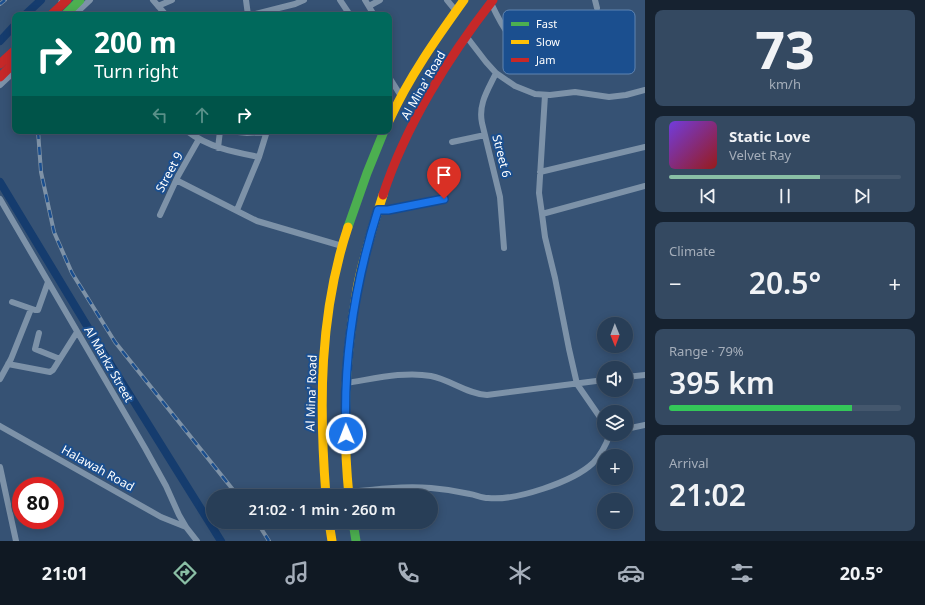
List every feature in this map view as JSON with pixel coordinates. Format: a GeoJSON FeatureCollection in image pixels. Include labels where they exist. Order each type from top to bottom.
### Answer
{"type":"FeatureCollection","features":[{"type":"Feature","properties":{"kind":"highway"},"geometry":{"type":"LineString","coordinates":[[54,12],[67,0]]}},
{"type":"Feature","properties":{"kind":"highway"},"geometry":{"type":"LineString","coordinates":[[68,12],[80,0]]}},
{"type":"Feature","properties":{"kind":"highway","name":"Al Mina' Road"},"geometry":{"type":"LineString","coordinates":[[392,114],[426,54],[464,0]]}},
{"type":"Feature","properties":{"kind":"highway","name":"Al Mina' Road"},"geometry":{"type":"LineString","coordinates":[[349,489],[345,422],[346,384],[351,323],[358,284],[378,210],[398,157],[434,86],[466,36],[492,1]]}},
{"type":"Feature","properties":{"kind":"highway"},"geometry":{"type":"LineString","coordinates":[[0,64],[12,53]]}},
{"type":"Feature","properties":{"kind":"highway"},"geometry":{"type":"LineString","coordinates":[[0,76],[12,65]]}},
{"type":"Feature","properties":{"kind":"highway","name":"Al Mina' Road"},"geometry":{"type":"LineString","coordinates":[[326,489],[321,425],[323,360],[330,302],[342,246],[362,185],[383,134]]}},
{"type":"Feature","properties":{"kind":"highway"},"geometry":{"type":"LineString","coordinates":[[330,529],[332,541]]}},
{"type":"Feature","properties":{"kind":"highway"},"geometry":{"type":"LineString","coordinates":[[354,529],[356,541]]}},
{"type":"Feature","properties":{"kind":"street"},"geometry":{"type":"LineString","coordinates":[[77,12],[90,0]]}},
{"type":"Feature","properties":{"kind":"street"},"geometry":{"type":"LineString","coordinates":[[153,0],[163,12]]}},
{"type":"Feature","properties":{"kind":"street"},"geometry":{"type":"LineString","coordinates":[[158,6],[172,0]]}},
{"type":"Feature","properties":{"kind":"street"},"geometry":{"type":"LineString","coordinates":[[247,0],[249,12]]}},
{"type":"Feature","properties":{"kind":"street"},"geometry":{"type":"LineString","coordinates":[[262,12],[295,4],[304,0]]}},
{"type":"Feature","properties":{"kind":"street"},"geometry":{"type":"LineString","coordinates":[[340,0],[348,12]]}},
{"type":"Feature","properties":{"kind":"street"},"geometry":{"type":"LineString","coordinates":[[365,0],[372,12]]}},
{"type":"Feature","properties":{"kind":"street"},"geometry":{"type":"LineString","coordinates":[[369,6],[380,0]]}},
{"type":"Feature","properties":{"kind":"street"},"geometry":{"type":"LineString","coordinates":[[447,0],[456,12]]}},
{"type":"Feature","properties":{"kind":"street"},"geometry":{"type":"LineString","coordinates":[[595,0],[597,8]]}},
{"type":"Feature","properties":{"kind":"street"},"geometry":{"type":"LineString","coordinates":[[492,1],[503,27]]}},
{"type":"Feature","properties":{"kind":"street"},"geometry":{"type":"LineString","coordinates":[[466,36],[496,73],[515,86],[531,93],[545,95],[575,92],[609,97],[645,90]]}},
{"type":"Feature","properties":{"kind":"street","name":"Street 6"},"geometry":{"type":"LineString","coordinates":[[496,73],[481,105],[481,118],[500,197],[504,248]]}},
{"type":"Feature","properties":{"kind":"street"},"geometry":{"type":"LineString","coordinates":[[0,85],[12,74]]}},
{"type":"Feature","properties":{"kind":"street"},"geometry":{"type":"LineString","coordinates":[[392,82],[401,96]]}},
{"type":"Feature","properties":{"kind":"street"},"geometry":{"type":"LineString","coordinates":[[545,95],[539,200],[545,237],[555,278],[568,349],[578,384],[597,412]]}},
{"type":"Feature","properties":{"kind":"street"},"geometry":{"type":"LineString","coordinates":[[192,134],[218,148],[258,157]]}},
{"type":"Feature","properties":{"kind":"street"},"geometry":{"type":"LineString","coordinates":[[218,148],[220,134]]}},
{"type":"Feature","properties":{"kind":"street"},"geometry":{"type":"LineString","coordinates":[[236,210],[266,134]]}},
{"type":"Feature","properties":{"kind":"street"},"geometry":{"type":"LineString","coordinates":[[452,142],[485,135]]}},
{"type":"Feature","properties":{"kind":"street","name":"Street 9"},"geometry":{"type":"LineString","coordinates":[[160,215],[176,180],[199,139]]}},
{"type":"Feature","properties":{"kind":"street"},"geometry":{"type":"LineString","coordinates":[[540,172],[645,147]]}},
{"type":"Feature","properties":{"kind":"street"},"geometry":{"type":"LineString","coordinates":[[176,180],[257,221],[342,246]]}},
{"type":"Feature","properties":{"kind":"street"},"geometry":{"type":"LineString","coordinates":[[542,214],[645,186]]}},
{"type":"Feature","properties":{"kind":"street","name":"Al Markz Street"},"geometry":{"type":"LineString","coordinates":[[0,199],[166,486],[186,527],[198,541]]}},
{"type":"Feature","properties":{"kind":"street"},"geometry":{"type":"LineString","coordinates":[[12,302],[31,309],[38,309],[48,282]]}},
{"type":"Feature","properties":{"kind":"street"},"geometry":{"type":"LineString","coordinates":[[0,379],[8,364],[31,309]]}},
{"type":"Feature","properties":{"kind":"street"},"geometry":{"type":"LineString","coordinates":[[8,364],[50,372],[53,370],[77,332]]}},
{"type":"Feature","properties":{"kind":"street"},"geometry":{"type":"LineString","coordinates":[[39,333],[35,348],[60,359]]}},
{"type":"Feature","properties":{"kind":"street"},"geometry":{"type":"LineString","coordinates":[[346,384],[417,374],[432,376],[449,381],[474,393],[487,394],[597,381]]}},
{"type":"Feature","properties":{"kind":"street"},"geometry":{"type":"LineString","coordinates":[[633,377],[645,375]]}},
{"type":"Feature","properties":{"kind":"street","name":"Halawah Road"},"geometry":{"type":"LineString","coordinates":[[0,426],[160,517],[186,527]]}},
{"type":"Feature","properties":{"kind":"street"},"geometry":{"type":"LineString","coordinates":[[633,428],[645,426]]}},
{"type":"Feature","properties":{"kind":"street"},"geometry":{"type":"LineString","coordinates":[[438,489],[450,490],[487,498],[500,498],[524,494],[557,484],[584,470],[594,462],[601,453],[607,441]]}},
{"type":"Feature","properties":{"kind":"street"},"geometry":{"type":"LineString","coordinates":[[0,467],[16,541]]}},
{"type":"Feature","properties":{"kind":"street"},"geometry":{"type":"LineString","coordinates":[[375,489],[413,487],[438,489]]}},
{"type":"Feature","properties":{"kind":"lane"},"geometry":{"type":"LineString","coordinates":[[378,210],[388,210],[444,199]]}},
{"type":"Feature","properties":{"kind":"waterway"},"geometry":{"type":"LineString","coordinates":[[28,12],[41,0]]}},
{"type":"Feature","properties":{"kind":"waterway"},"geometry":{"type":"LineString","coordinates":[[0,41],[12,28]]}},
{"type":"Feature","properties":{"kind":"waterway"},"geometry":{"type":"LineString","coordinates":[[0,182],[98,344],[221,541]]}},
{"type":"Feature","properties":{"kind":"railway"},"geometry":{"type":"LineString","coordinates":[[0,4],[5,0]]}},
{"type":"Feature","properties":{"kind":"railway"},"geometry":{"type":"LineString","coordinates":[[57,12],[61,0]]}},
{"type":"Feature","properties":{"kind":"railway"},"geometry":{"type":"LineString","coordinates":[[38,134],[41,172],[54,232],[72,273],[115,342],[232,489]]}},
{"type":"Feature","properties":{"kind":"railway"},"geometry":{"type":"LineString","coordinates":[[261,529],[269,541]]}},
{"type":"Feature","properties":{"kind":"traffic: fast"},"geometry":{"type":"LineString","coordinates":[[68,12],[80,0]]}},
{"type":"Feature","properties":{"kind":"traffic: fast"},"geometry":{"type":"LineString","coordinates":[[348,227],[383,134]]}},
{"type":"Feature","properties":{"kind":"traffic: fast"},"geometry":{"type":"LineString","coordinates":[[354,529],[356,541]]}},
{"type":"Feature","properties":{"kind":"traffic: slow"},"geometry":{"type":"LineString","coordinates":[[392,115],[414,74],[464,0]]}},
{"type":"Feature","properties":{"kind":"traffic: slow"},"geometry":{"type":"LineString","coordinates":[[348,489],[345,418],[347,366],[350,340],[359,277],[383,195]]}},
{"type":"Feature","properties":{"kind":"traffic: slow"},"geometry":{"type":"LineString","coordinates":[[326,489],[322,428],[322,394],[326,327],[338,260],[348,227]]}},
{"type":"Feature","properties":{"kind":"traffic: slow"},"geometry":{"type":"LineString","coordinates":[[330,529],[332,541]]}},
{"type":"Feature","properties":{"kind":"traffic: jam"},"geometry":{"type":"LineString","coordinates":[[54,12],[67,0]]}},
{"type":"Feature","properties":{"kind":"traffic: jam"},"geometry":{"type":"LineString","coordinates":[[383,195],[403,144],[430,93],[460,45],[493,0]]}},
{"type":"Feature","properties":{"kind":"traffic: jam"},"geometry":{"type":"LineString","coordinates":[[0,64],[12,53]]}},
{"type":"Feature","properties":{"kind":"traffic: jam"},"geometry":{"type":"LineString","coordinates":[[0,77],[12,65]]}},
{"type":"Feature","properties":{"kind":"route"},"geometry":{"type":"LineString","coordinates":[[346,434],[346,384],[352,317],[366,251],[378,210],[388,210],[444,199]]}}]}
